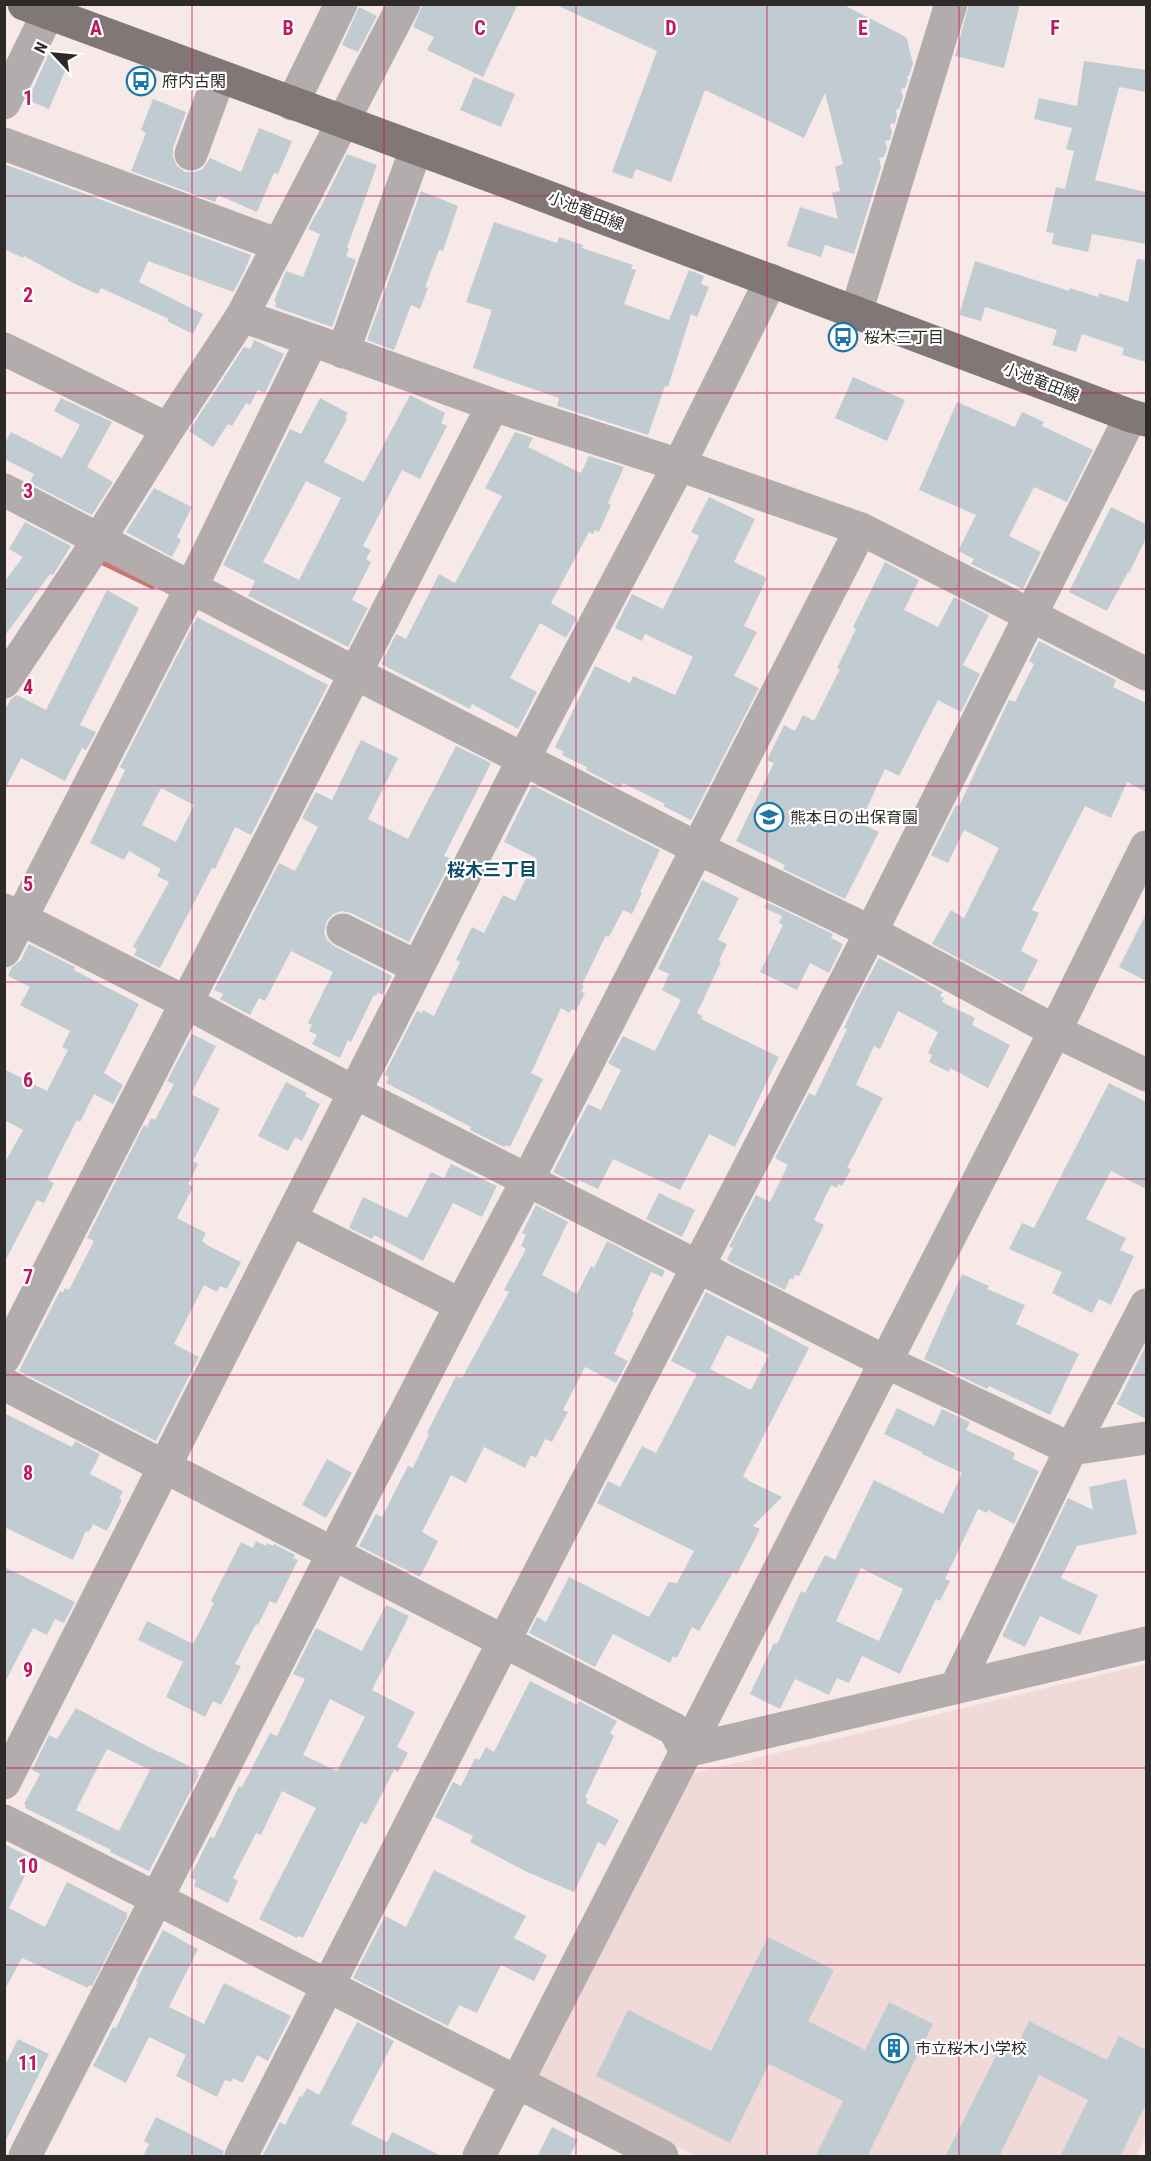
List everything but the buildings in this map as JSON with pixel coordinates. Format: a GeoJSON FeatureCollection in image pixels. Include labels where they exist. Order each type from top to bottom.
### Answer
{"type":"FeatureCollection","features":[{"type":"Feature","properties":{"kind":"main road","name":"小池竜田線"},"geometry":{"type":"LineString","coordinates":[[52,10],[219,77],[1139,418]]}},
{"type":"Feature","properties":{"kind":"street"},"geometry":{"type":"LineString","coordinates":[[292,104],[341,4]]}},
{"type":"Feature","properties":{"kind":"street"},"geometry":{"type":"LineString","coordinates":[[4,682],[98,541],[242,316],[404,4]]}},
{"type":"Feature","properties":{"kind":"street"},"geometry":{"type":"LineString","coordinates":[[856,313],[951,4]]}},
{"type":"Feature","properties":{"kind":"street"},"geometry":{"type":"LineString","coordinates":[[4,103],[52,10]]}},
{"type":"Feature","properties":{"kind":"street"},"geometry":{"type":"LineString","coordinates":[[191,154],[219,77]]}},
{"type":"Feature","properties":{"kind":"street"},"geometry":{"type":"LineString","coordinates":[[4,144],[279,245]]}},
{"type":"Feature","properties":{"kind":"street"},"geometry":{"type":"LineString","coordinates":[[343,352],[416,149]]}},
{"type":"Feature","properties":{"kind":"street"},"geometry":{"type":"LineString","coordinates":[[4,1783],[417,967],[524,758],[679,465],[771,280]]}},
{"type":"Feature","properties":{"kind":"street"},"geometry":{"type":"LineString","coordinates":[[242,316],[493,405],[679,465],[861,529],[1146,674]]}},
{"type":"Feature","properties":{"kind":"street"},"geometry":{"type":"LineString","coordinates":[[4,951],[13,914],[191,588],[312,340]]}},
{"type":"Feature","properties":{"kind":"street"},"geometry":{"type":"LineString","coordinates":[[4,349],[168,429]]}},
{"type":"Feature","properties":{"kind":"street"},"geometry":{"type":"LineString","coordinates":[[4,1358],[357,674],[493,405]]}},
{"type":"Feature","properties":{"kind":"street"},"geometry":{"type":"LineString","coordinates":[[241,2157],[1032,615],[1139,418]]}},
{"type":"Feature","properties":{"kind":"street"},"geometry":{"type":"LineString","coordinates":[[4,490],[357,674],[697,848],[871,932],[1055,1030],[1146,1075]]}},
{"type":"Feature","properties":{"kind":"street"},"geometry":{"type":"LineString","coordinates":[[25,2157],[158,1901],[332,1553],[528,1179],[861,529]]}},
{"type":"Feature","properties":{"kind":"street"},"geometry":{"type":"LineString","coordinates":[[479,2157],[1055,1030],[1146,847]]}},
{"type":"Feature","properties":{"kind":"street"},"geometry":{"type":"LineString","coordinates":[[13,914],[354,1092],[885,1360],[1071,1449],[1146,1438]]}},
{"type":"Feature","properties":{"kind":"street"},"geometry":{"type":"LineString","coordinates":[[343,930],[417,967]]}},
{"type":"Feature","properties":{"kind":"street"},"geometry":{"type":"LineString","coordinates":[[290,1219],[461,1305]]}},
{"type":"Feature","properties":{"kind":"street"},"geometry":{"type":"LineString","coordinates":[[956,1687],[1071,1449],[1146,1305]]}},
{"type":"Feature","properties":{"kind":"street"},"geometry":{"type":"LineString","coordinates":[[4,1384],[674,1729],[686,1751]]}},
{"type":"Feature","properties":{"kind":"street"},"geometry":{"type":"LineString","coordinates":[[686,1751],[1146,1643]]}},
{"type":"Feature","properties":{"kind":"street"},"geometry":{"type":"LineString","coordinates":[[4,1821],[662,2157]]}},
{"type":"Feature","properties":{"kind":"shaded area"},"geometry":{"type":"Polygon","coordinates":[[[1146,1664],[1146,2136],[1136,2156],[696,2156],[537,2077],[690,1774],[1146,1664]]]}},
{"type":"Feature","properties":{"kind":"waterway"},"geometry":{"type":"LineString","coordinates":[[102,561],[152,585]]}},
{"type":"Feature","properties":{"kind":"place","name":"府内古閑"},"geometry":{"type":"Point","coordinates":[141,81]}},
{"type":"Feature","properties":{"kind":"place","name":"桜木三丁目"},"geometry":{"type":"Point","coordinates":[843,337]}},
{"type":"Feature","properties":{"kind":"place","name":"熊本日の出保育園"},"geometry":{"type":"Point","coordinates":[769,817]}},
{"type":"Feature","properties":{"kind":"place","name":"市立桜木小学校"},"geometry":{"type":"Point","coordinates":[894,2048]}},
{"type":"Feature","properties":{"kind":"district","name":"桜木三丁目"},"geometry":{"type":"Point","coordinates":[492,869]}}]}
